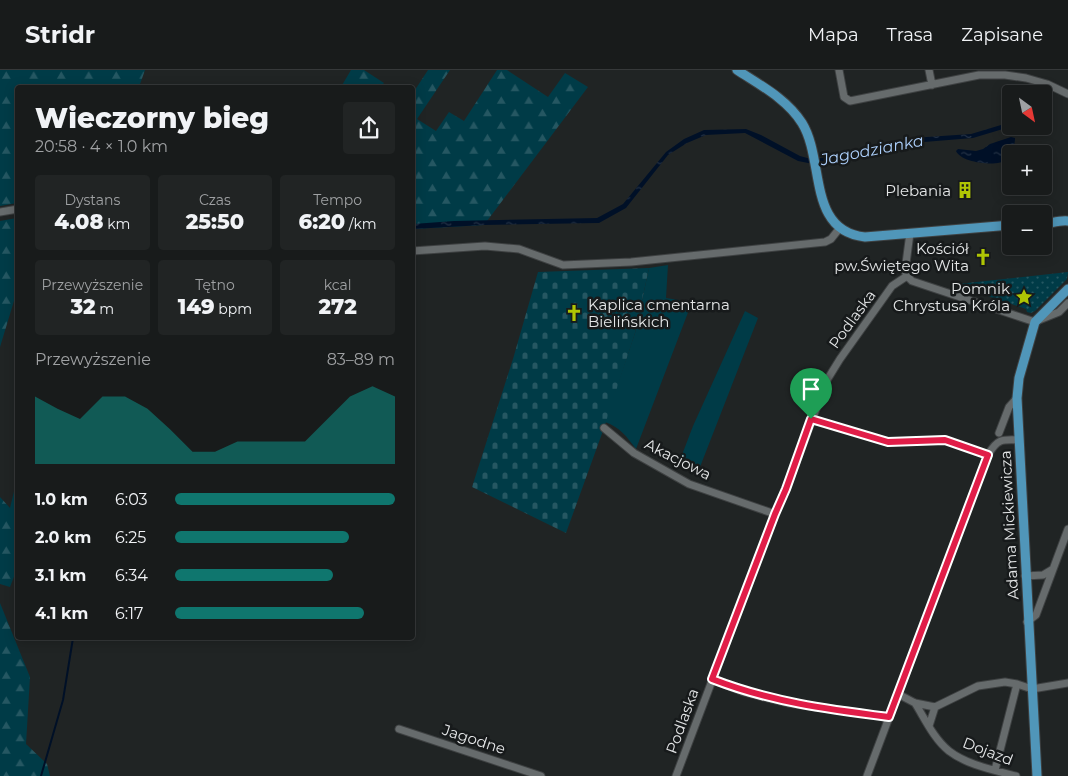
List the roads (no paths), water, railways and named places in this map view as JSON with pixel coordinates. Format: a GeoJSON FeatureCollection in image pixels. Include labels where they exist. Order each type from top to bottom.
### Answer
{"type":"FeatureCollection","features":[{"type":"Feature","properties":{"kind":"main road"},"geometry":{"type":"LineString","coordinates":[[737,70],[780,99],[803,124],[813,150],[825,208],[839,228],[850,234],[865,237],[1002,226]]}},
{"type":"Feature","properties":{"kind":"main road"},"geometry":{"type":"LineString","coordinates":[[1055,223],[1060,220],[1068,220]]}},
{"type":"Feature","properties":{"kind":"main road"},"geometry":{"type":"LineString","coordinates":[[1052,223],[1068,227]]}},
{"type":"Feature","properties":{"kind":"main road","name":"Adama Mickiewicza"},"geometry":{"type":"LineString","coordinates":[[1037,776],[1027,622],[1017,398],[1019,378],[1036,321],[1068,289]]}},
{"type":"Feature","properties":{"kind":"street"},"geometry":{"type":"LineString","coordinates":[[838,70],[844,97],[850,101],[979,75],[1004,75],[1026,78],[1066,93]]}},
{"type":"Feature","properties":{"kind":"street"},"geometry":{"type":"LineString","coordinates":[[929,70],[932,85]]}},
{"type":"Feature","properties":{"kind":"street"},"geometry":{"type":"LineString","coordinates":[[0,212],[15,210]]}},
{"type":"Feature","properties":{"kind":"street"},"geometry":{"type":"LineString","coordinates":[[415,251],[485,246],[519,249],[563,265],[631,262],[825,242],[831,239],[839,228]]}},
{"type":"Feature","properties":{"kind":"street"},"geometry":{"type":"LineString","coordinates":[[910,233],[905,267],[907,276],[912,281],[921,285],[1036,321],[1059,312],[1068,303]]}},
{"type":"Feature","properties":{"kind":"street","name":"Podlaska"},"geometry":{"type":"LineString","coordinates":[[676,776],[827,380],[892,286],[907,276]]}},
{"type":"Feature","properties":{"kind":"street"},"geometry":{"type":"LineString","coordinates":[[999,433],[1009,407],[1017,398]]}},
{"type":"Feature","properties":{"kind":"street"},"geometry":{"type":"LineString","coordinates":[[811,419],[888,442],[945,440],[988,455]]}},
{"type":"Feature","properties":{"kind":"street","name":"Akacjowa"},"geometry":{"type":"LineString","coordinates":[[604,428],[634,452],[689,484],[775,514]]}},
{"type":"Feature","properties":{"kind":"street"},"geometry":{"type":"LineString","coordinates":[[867,776],[988,455],[994,445],[1001,440],[1019,440]]}},
{"type":"Feature","properties":{"kind":"street"},"geometry":{"type":"LineString","coordinates":[[1027,622],[1036,615],[1068,529]]}},
{"type":"Feature","properties":{"kind":"street"},"geometry":{"type":"LineString","coordinates":[[1025,576],[1043,575],[1053,569]]}},
{"type":"Feature","properties":{"kind":"street"},"geometry":{"type":"LineString","coordinates":[[712,679],[744,692],[788,703],[889,717]]}},
{"type":"Feature","properties":{"kind":"street"},"geometry":{"type":"LineString","coordinates":[[898,694],[915,703],[935,707],[978,686],[1005,682],[1032,689],[1068,684]]}},
{"type":"Feature","properties":{"kind":"street"},"geometry":{"type":"LineString","coordinates":[[995,770],[1017,684]]}},
{"type":"Feature","properties":{"kind":"street","name":"Dojazd"},"geometry":{"type":"LineString","coordinates":[[915,703],[935,736],[949,751],[965,760],[1016,776]]}},
{"type":"Feature","properties":{"kind":"street"},"geometry":{"type":"LineString","coordinates":[[929,726],[935,707]]}},
{"type":"Feature","properties":{"kind":"street","name":"Jagodne"},"geometry":{"type":"LineString","coordinates":[[399,728],[541,776]]}},
{"type":"Feature","properties":{"kind":"water","name":"Jagodzianka"},"geometry":{"type":"Polygon","coordinates":[[[1002,125],[1002,129],[973,138],[912,143],[813,164],[798,161],[745,133],[706,135],[687,143],[668,155],[626,208],[599,223],[484,225],[415,229],[415,224],[454,221],[597,218],[623,204],[666,152],[684,139],[704,130],[746,129],[800,156],[811,159],[912,138],[971,134],[1002,125]]]}},
{"type":"Feature","properties":{"kind":"water"},"geometry":{"type":"Polygon","coordinates":[[[1011,137],[1015,138],[1014,145],[1002,145],[1002,162],[980,163],[959,155],[956,151],[958,149],[976,151],[1011,137]]]}},
{"type":"Feature","properties":{"kind":"waterway"},"geometry":{"type":"LineString","coordinates":[[41,776],[63,700],[73,640]]}},
{"type":"Feature","properties":{"kind":"place","name":"Plebania"},"geometry":{"type":"Point","coordinates":[965,190]}},
{"type":"Feature","properties":{"kind":"place","name":"Kościół pw.Świętego Wita"},"geometry":{"type":"Point","coordinates":[983,257]}},
{"type":"Feature","properties":{"kind":"place","name":"Pomnik Chrystusa Króla"},"geometry":{"type":"Point","coordinates":[1024,297]}},
{"type":"Feature","properties":{"kind":"place","name":"Kaplica cmentarna Bielińskich"},"geometry":{"type":"Point","coordinates":[574,313]}}]}
